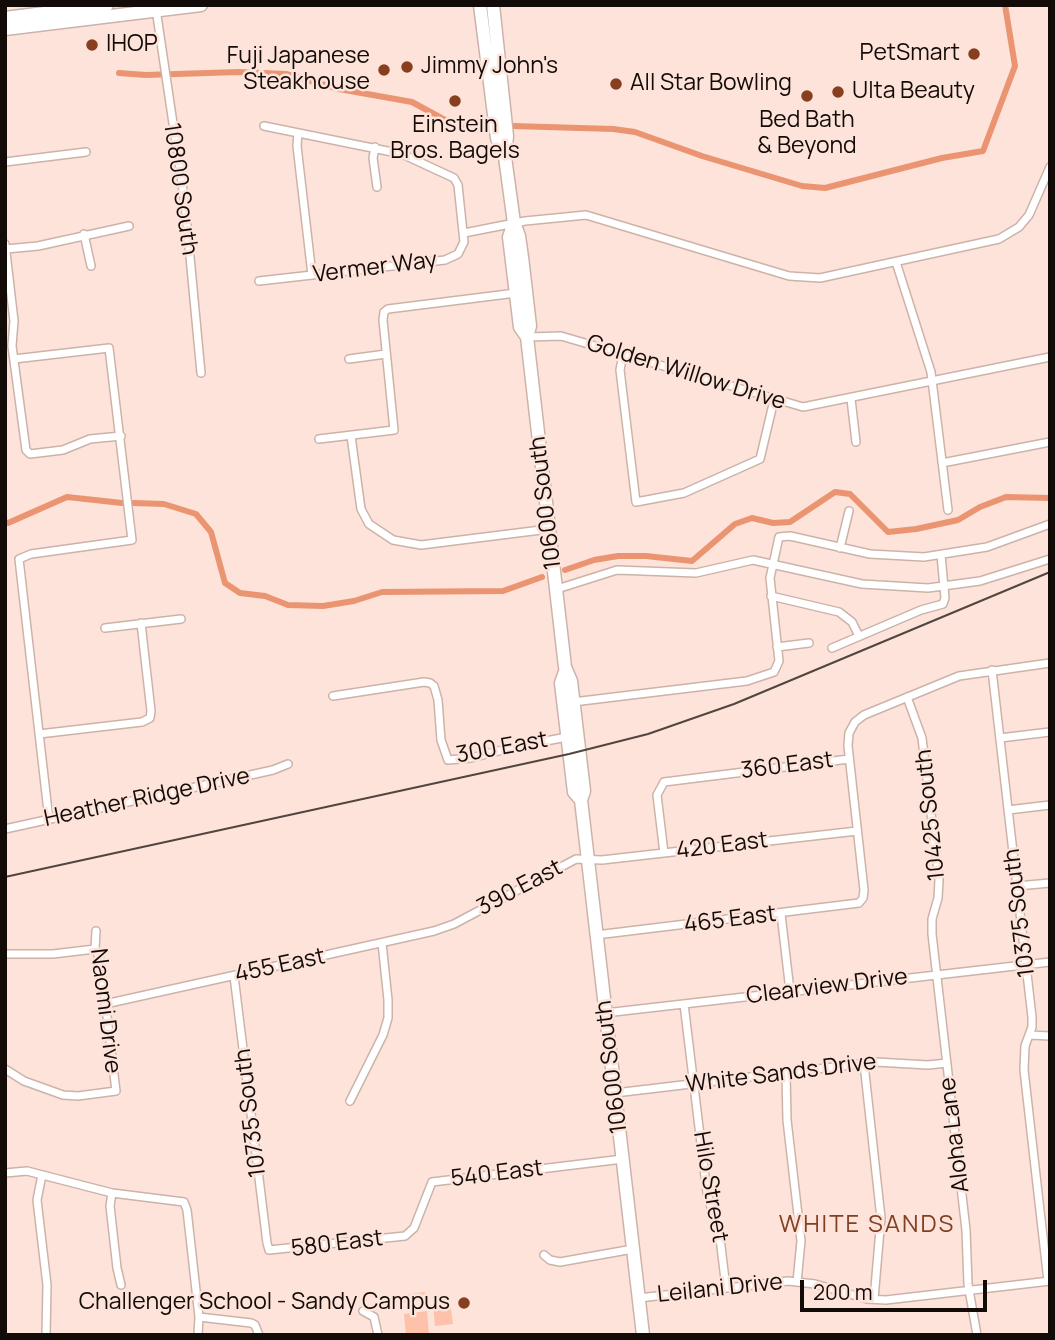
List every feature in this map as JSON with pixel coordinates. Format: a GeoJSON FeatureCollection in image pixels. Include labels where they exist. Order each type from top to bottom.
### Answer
{"type":"FeatureCollection","features":[{"type":"Feature","properties":{"kind":"main road"},"geometry":{"type":"LineString","coordinates":[[5,18],[107,5]]}},
{"type":"Feature","properties":{"kind":"main road"},"geometry":{"type":"LineString","coordinates":[[5,29],[155,7],[201,5]]}},
{"type":"Feature","properties":{"kind":"main road","name":"10600 South"},"geometry":{"type":"LineString","coordinates":[[480,5],[497,138],[505,158],[514,223],[521,247],[530,326],[527,337],[549,529],[584,791],[580,800]]}},
{"type":"Feature","properties":{"kind":"main road","name":"10600 South"},"geometry":{"type":"LineString","coordinates":[[493,5],[508,136],[505,158]]}},
{"type":"Feature","properties":{"kind":"main road"},"geometry":{"type":"LineString","coordinates":[[490,81],[496,85],[500,113],[506,124]]}},
{"type":"Feature","properties":{"kind":"main road","name":"10600 South"},"geometry":{"type":"LineString","coordinates":[[514,223],[509,237],[520,327],[527,337]]}},
{"type":"Feature","properties":{"kind":"main road","name":"10600 South"},"geometry":{"type":"LineString","coordinates":[[566,669],[561,683],[567,737],[574,792],[580,800],[643,1335]]}},
{"type":"Feature","properties":{"kind":"street","name":"10800 South"},"geometry":{"type":"LineString","coordinates":[[155,7],[185,204],[201,373]]}},
{"type":"Feature","properties":{"kind":"street"},"geometry":{"type":"LineString","coordinates":[[264,126],[402,154],[457,181],[464,233]]}},
{"type":"Feature","properties":{"kind":"street"},"geometry":{"type":"LineString","coordinates":[[298,133],[297,146],[312,275]]}},
{"type":"Feature","properties":{"kind":"street"},"geometry":{"type":"LineString","coordinates":[[375,147],[373,159],[377,187]]}},
{"type":"Feature","properties":{"kind":"street"},"geometry":{"type":"LineString","coordinates":[[5,162],[86,152]]}},
{"type":"Feature","properties":{"kind":"street","name":"Vermer Way"},"geometry":{"type":"LineString","coordinates":[[259,281],[445,260],[458,254],[462,248],[464,233],[514,223],[572,216],[593,216],[801,278],[826,277],[992,242],[1006,236],[1028,215],[1050,167]]}},
{"type":"Feature","properties":{"kind":"street"},"geometry":{"type":"LineString","coordinates":[[6,249],[38,246],[129,226]]}},
{"type":"Feature","properties":{"kind":"street"},"geometry":{"type":"LineString","coordinates":[[84,234],[91,265]]}},
{"type":"Feature","properties":{"kind":"street"},"geometry":{"type":"LineString","coordinates":[[5,244],[14,321],[12,341],[27,452],[64,450],[90,439],[121,436]]}},
{"type":"Feature","properties":{"kind":"street"},"geometry":{"type":"LineString","coordinates":[[896,262],[928,360],[948,510]]}},
{"type":"Feature","properties":{"kind":"street"},"geometry":{"type":"LineString","coordinates":[[319,439],[394,430],[383,320],[384,312],[388,309],[516,293]]}},
{"type":"Feature","properties":{"kind":"street","name":"Golden Willow Drive"},"geometry":{"type":"LineString","coordinates":[[527,337],[561,336],[803,407],[1050,358]]}},
{"type":"Feature","properties":{"kind":"street"},"geometry":{"type":"LineString","coordinates":[[14,359],[109,348],[132,540],[31,554],[19,559],[49,820]]}},
{"type":"Feature","properties":{"kind":"street"},"geometry":{"type":"LineString","coordinates":[[349,359],[386,354]]}},
{"type":"Feature","properties":{"kind":"street"},"geometry":{"type":"LineString","coordinates":[[623,354],[620,370],[636,502],[684,493],[760,459],[774,400]]}},
{"type":"Feature","properties":{"kind":"street"},"geometry":{"type":"LineString","coordinates":[[851,399],[856,442]]}},
{"type":"Feature","properties":{"kind":"street"},"geometry":{"type":"LineString","coordinates":[[351,436],[361,509],[375,530],[393,540],[421,545],[549,529]]}},
{"type":"Feature","properties":{"kind":"street"},"geometry":{"type":"LineString","coordinates":[[942,463],[1050,442]]}},
{"type":"Feature","properties":{"kind":"street"},"geometry":{"type":"LineString","coordinates":[[840,548],[849,511]]}},
{"type":"Feature","properties":{"kind":"street"},"geometry":{"type":"LineString","coordinates":[[573,702],[761,678],[776,670],[779,661],[771,596],[772,563],[779,537],[896,556],[941,555],[1000,543],[1050,524]]}},
{"type":"Feature","properties":{"kind":"street"},"geometry":{"type":"LineString","coordinates":[[832,648],[921,610],[941,606],[945,600],[941,555]]}},
{"type":"Feature","properties":{"kind":"street"},"geometry":{"type":"LineString","coordinates":[[556,589],[617,570],[689,574],[747,561],[772,563],[876,586],[944,587],[997,577],[1050,559]]}},
{"type":"Feature","properties":{"kind":"street"},"geometry":{"type":"LineString","coordinates":[[771,596],[839,612],[852,622],[859,636]]}},
{"type":"Feature","properties":{"kind":"street"},"geometry":{"type":"LineString","coordinates":[[104,628],[181,618]]}},
{"type":"Feature","properties":{"kind":"street"},"geometry":{"type":"LineString","coordinates":[[39,734],[142,722],[150,718],[141,623]]}},
{"type":"Feature","properties":{"kind":"street"},"geometry":{"type":"LineString","coordinates":[[778,647],[809,643]]}},
{"type":"Feature","properties":{"kind":"street","name":"360 East"},"geometry":{"type":"LineString","coordinates":[[664,853],[657,795],[660,785],[667,780],[849,759],[848,739],[855,722],[864,715],[959,676],[1050,663]]}},
{"type":"Feature","properties":{"kind":"street","name":"10375 South"},"geometry":{"type":"LineString","coordinates":[[992,670],[1032,1017],[1025,1046],[1024,1070],[1049,1281]]}},
{"type":"Feature","properties":{"kind":"street","name":"300 East"},"geometry":{"type":"LineString","coordinates":[[333,696],[430,683],[435,686],[443,751],[448,760],[471,758],[567,737]]}},
{"type":"Feature","properties":{"kind":"street","name":"10425 South"},"geometry":{"type":"LineString","coordinates":[[907,697],[922,738],[939,880],[932,934]]}},
{"type":"Feature","properties":{"kind":"street"},"geometry":{"type":"LineString","coordinates":[[1000,738],[1050,732]]}},
{"type":"Feature","properties":{"kind":"street"},"geometry":{"type":"LineString","coordinates":[[849,759],[857,831]]}},
{"type":"Feature","properties":{"kind":"street","name":"Heather Ridge Drive"},"geometry":{"type":"LineString","coordinates":[[5,829],[273,770],[288,764]]}},
{"type":"Feature","properties":{"kind":"street"},"geometry":{"type":"LineString","coordinates":[[1008,810],[1050,805]]}},
{"type":"Feature","properties":{"kind":"street","name":"420 East"},"geometry":{"type":"LineString","coordinates":[[587,860],[857,831]]}},
{"type":"Feature","properties":{"kind":"street","name":"465 East"},"geometry":{"type":"LineString","coordinates":[[596,935],[851,906],[862,901],[864,890],[857,831]]}},
{"type":"Feature","properties":{"kind":"street","name":"390 East"},"geometry":{"type":"LineString","coordinates":[[454,924],[570,861],[587,860]]}},
{"type":"Feature","properties":{"kind":"street"},"geometry":{"type":"LineString","coordinates":[[1017,886],[1050,883]]}},
{"type":"Feature","properties":{"kind":"street"},"geometry":{"type":"LineString","coordinates":[[781,914],[790,992]]}},
{"type":"Feature","properties":{"kind":"street","name":"455 East"},"geometry":{"type":"LineString","coordinates":[[104,1004],[382,943],[454,924]]}},
{"type":"Feature","properties":{"kind":"street","name":"Naomi Drive"},"geometry":{"type":"LineString","coordinates":[[5,1069],[24,1081],[63,1094],[78,1096],[116,1091],[100,959],[95,949],[96,931]]}},
{"type":"Feature","properties":{"kind":"street","name":"Aloha Lane"},"geometry":{"type":"LineString","coordinates":[[932,934],[966,1230],[969,1290],[977,1335]]}},
{"type":"Feature","properties":{"kind":"street"},"geometry":{"type":"LineString","coordinates":[[350,1101],[387,1024],[388,1000],[382,943]]}},
{"type":"Feature","properties":{"kind":"street"},"geometry":{"type":"LineString","coordinates":[[5,954],[53,954],[95,949]]}},
{"type":"Feature","properties":{"kind":"street","name":"Clearview Drive"},"geometry":{"type":"LineString","coordinates":[[605,1013],[1050,962]]}},
{"type":"Feature","properties":{"kind":"street","name":"10735 South"},"geometry":{"type":"LineString","coordinates":[[234,976],[269,1251]]}},
{"type":"Feature","properties":{"kind":"street","name":"Hilo Street"},"geometry":{"type":"LineString","coordinates":[[684,1004],[707,1194],[720,1238],[726,1288]]}},
{"type":"Feature","properties":{"kind":"street"},"geometry":{"type":"LineString","coordinates":[[1029,1035],[1050,1035]]}},
{"type":"Feature","properties":{"kind":"street","name":"White Sands Drive"},"geometry":{"type":"LineString","coordinates":[[615,1093],[886,1062],[928,1065],[947,1063]]}},
{"type":"Feature","properties":{"kind":"street"},"geometry":{"type":"LineString","coordinates":[[864,1064],[881,1218],[874,1300]]}},
{"type":"Feature","properties":{"kind":"street"},"geometry":{"type":"LineString","coordinates":[[786,1073],[787,1120],[800,1241],[797,1282]]}},
{"type":"Feature","properties":{"kind":"street","name":"540 East"},"geometry":{"type":"LineString","coordinates":[[405,1236],[414,1228],[432,1182],[622,1159]]}},
{"type":"Feature","properties":{"kind":"street"},"geometry":{"type":"LineString","coordinates":[[5,1173],[19,1170],[112,1193],[184,1202],[199,1317],[198,1335]]}},
{"type":"Feature","properties":{"kind":"street"},"geometry":{"type":"LineString","coordinates":[[42,1175],[37,1200],[47,1296],[46,1335]]}},
{"type":"Feature","properties":{"kind":"street"},"geometry":{"type":"LineString","coordinates":[[112,1193],[110,1206],[121,1285]]}},
{"type":"Feature","properties":{"kind":"street","name":"580 East"},"geometry":{"type":"LineString","coordinates":[[269,1251],[405,1236]]}},
{"type":"Feature","properties":{"kind":"street"},"geometry":{"type":"LineString","coordinates":[[544,1255],[550,1260],[560,1262],[633,1249]]}},
{"type":"Feature","properties":{"kind":"street","name":"Leilani Drive"},"geometry":{"type":"LineString","coordinates":[[639,1298],[797,1282],[874,1300],[1049,1281]]}},
{"type":"Feature","properties":{"kind":"street"},"geometry":{"type":"LineString","coordinates":[[363,1311],[374,1317],[378,1335]]}},
{"type":"Feature","properties":{"kind":"street"},"geometry":{"type":"LineString","coordinates":[[199,1317],[251,1323],[257,1329],[258,1335]]}},
{"type":"Feature","properties":{"kind":"shaded area"},"geometry":{"type":"Polygon","coordinates":[[[425,1292],[426,1301],[414,1300],[402,1304],[401,1295],[425,1292]]]}},
{"type":"Feature","properties":{"kind":"shaded area"},"geometry":{"type":"Polygon","coordinates":[[[450,1302],[453,1324],[435,1326],[433,1304],[450,1302]]]}},
{"type":"Feature","properties":{"kind":"shaded area"},"geometry":{"type":"Polygon","coordinates":[[[427,1311],[429,1335],[406,1335],[404,1314],[427,1311]]]}},
{"type":"Feature","properties":{"kind":"waterway"},"geometry":{"type":"LineString","coordinates":[[513,126],[635,132],[702,156],[802,186],[825,188],[942,158],[983,151],[1015,66],[1005,5]]}},
{"type":"Feature","properties":{"kind":"waterway"},"geometry":{"type":"LineString","coordinates":[[119,73],[286,74],[339,89],[412,102],[456,126],[473,130],[489,128]]}},
{"type":"Feature","properties":{"kind":"waterway"},"geometry":{"type":"LineString","coordinates":[[565,570],[594,560],[618,556],[692,561],[735,524],[752,518],[773,523],[790,522],[835,492],[850,494],[888,532],[958,520],[980,507],[1006,497],[1050,498]]}},
{"type":"Feature","properties":{"kind":"waterway"},"geometry":{"type":"LineString","coordinates":[[5,522],[67,497],[122,503]]}},
{"type":"Feature","properties":{"kind":"waterway"},"geometry":{"type":"LineString","coordinates":[[134,503],[164,504],[196,514],[211,532],[225,583],[240,593],[265,596],[288,605],[323,606],[354,601],[382,592],[503,591],[542,577]]}},
{"type":"Feature","properties":{"kind":"tram line"},"geometry":{"type":"LineString","coordinates":[[5,877],[569,754],[648,734],[734,704],[1050,572]]}},
{"type":"Feature","properties":{"kind":"place","name":"IHOP"},"geometry":{"type":"Point","coordinates":[92,45]}},
{"type":"Feature","properties":{"kind":"place","name":"PetSmart"},"geometry":{"type":"Point","coordinates":[974,54]}},
{"type":"Feature","properties":{"kind":"place","name":"Jimmy John's"},"geometry":{"type":"Point","coordinates":[407,67]}},
{"type":"Feature","properties":{"kind":"place","name":"Fuji Japanese Steakhouse"},"geometry":{"type":"Point","coordinates":[384,70]}},
{"type":"Feature","properties":{"kind":"place","name":"All Star Bowling"},"geometry":{"type":"Point","coordinates":[616,84]}},
{"type":"Feature","properties":{"kind":"place","name":"Ulta Beauty"},"geometry":{"type":"Point","coordinates":[838,92]}},
{"type":"Feature","properties":{"kind":"place","name":"Bed Bath & Beyond"},"geometry":{"type":"Point","coordinates":[807,96]}},
{"type":"Feature","properties":{"kind":"place","name":"Einstein Bros. Bagels"},"geometry":{"type":"Point","coordinates":[455,101]}},
{"type":"Feature","properties":{"kind":"place","name":"Challenger School - Sandy Campus"},"geometry":{"type":"Point","coordinates":[464,1303]}},
{"type":"Feature","properties":{"kind":"district","name":"WHITE SANDS"},"geometry":{"type":"Point","coordinates":[867,1225]}}]}
